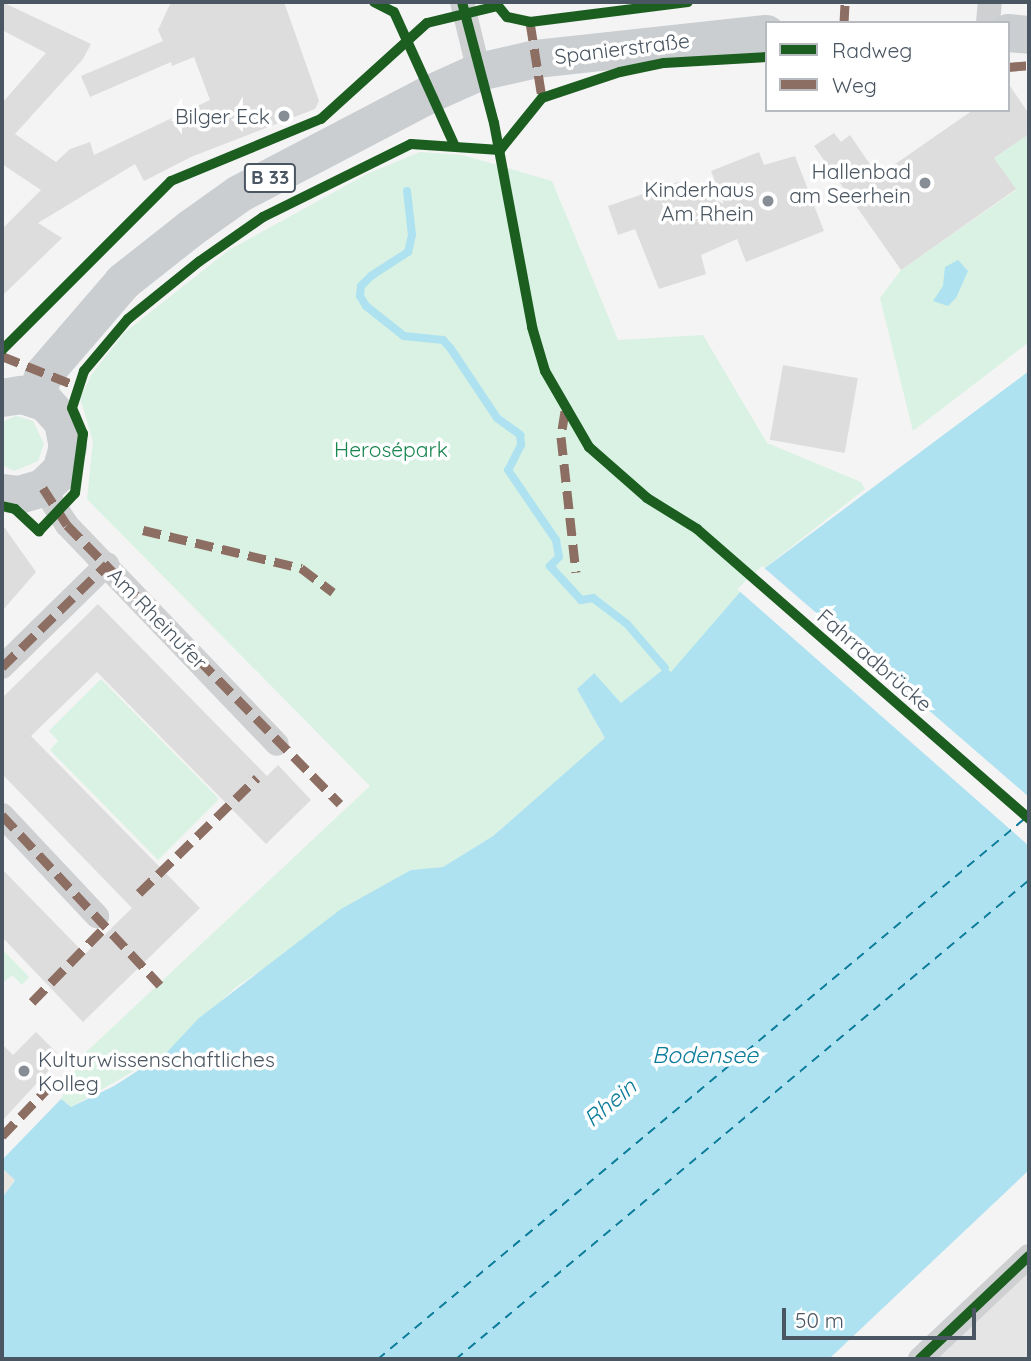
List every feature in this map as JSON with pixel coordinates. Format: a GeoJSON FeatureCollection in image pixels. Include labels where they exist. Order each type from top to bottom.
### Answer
{"type":"FeatureCollection","features":[{"type":"Feature","properties":{"kind":"main road"},"geometry":{"type":"LineString","coordinates":[[1010,33],[1029,35]]}},
{"type":"Feature","properties":{"kind":"main road","name":"Spanierstraße"},"geometry":{"type":"LineString","coordinates":[[479,72],[572,54],[765,34]]}},
{"type":"Feature","properties":{"kind":"main road","name":"B 33"},"geometry":{"type":"LineString","coordinates":[[18,398],[44,374],[123,282],[190,229],[251,188],[479,72]]}},
{"type":"Feature","properties":{"kind":"main road"},"geometry":{"type":"LineString","coordinates":[[2,492],[19,495],[43,488],[61,471],[68,447],[63,422],[18,398]]}},
{"type":"Feature","properties":{"kind":"street"},"geometry":{"type":"LineString","coordinates":[[462,2],[479,72]]}},
{"type":"Feature","properties":{"kind":"street"},"geometry":{"type":"LineString","coordinates":[[988,21],[990,2]]}},
{"type":"Feature","properties":{"kind":"street","name":"Am Rheinufer"},"geometry":{"type":"LineString","coordinates":[[43,488],[56,512],[277,744]]}},
{"type":"Feature","properties":{"kind":"street"},"geometry":{"type":"LineString","coordinates":[[2,667],[107,564]]}},
{"type":"Feature","properties":{"kind":"street"},"geometry":{"type":"LineString","coordinates":[[2,815],[97,916]]}},
{"type":"Feature","properties":{"kind":"street"},"geometry":{"type":"LineString","coordinates":[[920,1359],[1029,1256]]}},
{"type":"Feature","properties":{"kind":"shaded area"},"geometry":{"type":"Polygon","coordinates":[[[1029,1271],[1029,1359],[934,1359],[1029,1271]]]}},
{"type":"Feature","properties":{"kind":"green space"},"geometry":{"type":"Polygon","coordinates":[[[1029,134],[1029,342],[913,431],[880,298],[901,270],[1016,190],[994,158],[1029,134]]]}},
{"type":"Feature","properties":{"kind":"green space","name":"Herosépark"},"geometry":{"type":"Polygon","coordinates":[[[420,152],[462,155],[552,181],[618,340],[703,335],[767,443],[861,482],[865,489],[753,577],[671,673],[665,668],[621,703],[593,673],[577,689],[606,738],[493,836],[443,867],[411,870],[236,987],[167,1052],[71,1107],[61,1099],[83,1055],[370,786],[87,499],[93,441],[80,398],[92,374],[124,333],[229,250],[367,174],[420,152]]]}},
{"type":"Feature","properties":{"kind":"green space"},"geometry":{"type":"Polygon","coordinates":[[[16,416],[33,421],[44,444],[38,461],[14,471],[2,465],[2,422],[16,416]]]}},
{"type":"Feature","properties":{"kind":"green space"},"geometry":{"type":"Polygon","coordinates":[[[101,679],[219,799],[158,860],[50,750],[58,741],[49,731],[101,679]]]}},
{"type":"Feature","properties":{"kind":"green space"},"geometry":{"type":"Polygon","coordinates":[[[2,949],[29,977],[22,985],[12,975],[2,984],[2,949]]]}},
{"type":"Feature","properties":{"kind":"sand"},"geometry":{"type":"Polygon","coordinates":[[[5,1170],[15,1179],[2,1198],[2,1175],[5,1170]]]}},
{"type":"Feature","properties":{"kind":"water"},"geometry":{"type":"Polygon","coordinates":[[[958,260],[968,271],[956,298],[948,306],[933,301],[943,286],[945,267],[958,260]]]}},
{"type":"Feature","properties":{"kind":"water","name":"Bodensee"},"geometry":{"type":"Polygon","coordinates":[[[1029,371],[1029,1170],[829,1359],[2,1359],[2,1198],[15,1180],[2,1168],[2,1160],[61,1099],[71,1107],[114,1086],[167,1052],[199,1018],[341,909],[411,870],[443,867],[493,836],[605,738],[577,689],[594,673],[621,703],[665,668],[671,672],[753,577],[1029,371]]]}},
{"type":"Feature","properties":{"kind":"pier"},"geometry":{"type":"Polygon","coordinates":[[[762,566],[1029,797],[1029,846],[737,589],[762,566]]]}},
{"type":"Feature","properties":{"kind":"building"},"geometry":{"type":"Polygon","coordinates":[[[2,2],[91,44],[83,59],[15,134],[56,162],[70,149],[90,142],[94,155],[210,100],[194,57],[172,66],[171,62],[90,97],[81,76],[163,41],[158,30],[171,2],[284,2],[319,101],[315,109],[191,157],[144,181],[135,164],[38,223],[62,238],[2,296],[2,229],[41,190],[2,164],[2,103],[46,53],[2,30],[2,2]]]}},
{"type":"Feature","properties":{"kind":"building","name":"Hallenbad am Seerhein"},"geometry":{"type":"Polygon","coordinates":[[[1010,86],[1029,114],[1029,134],[994,158],[1016,189],[901,270],[814,146],[834,133],[841,142],[850,135],[878,176],[970,112],[1010,112],[1010,86]]]}},
{"type":"Feature","properties":{"kind":"building"},"geometry":{"type":"Polygon","coordinates":[[[759,152],[764,165],[795,156],[824,231],[746,262],[737,239],[701,255],[706,274],[659,289],[635,229],[618,235],[608,206],[678,182],[724,204],[711,171],[759,152]]]}},
{"type":"Feature","properties":{"kind":"building"},"geometry":{"type":"Polygon","coordinates":[[[783,365],[858,378],[845,453],[770,440],[783,365]]]}},
{"type":"Feature","properties":{"kind":"building"},"geometry":{"type":"Polygon","coordinates":[[[2,524],[36,572],[2,611],[2,524]]]}},
{"type":"Feature","properties":{"kind":"building"},"geometry":{"type":"Polygon","coordinates":[[[98,604],[267,776],[278,765],[311,800],[266,844],[97,672],[31,736],[200,908],[83,1022],[2,937],[2,869],[85,954],[132,908],[2,774],[2,698],[98,604]]]}},
{"type":"Feature","properties":{"kind":"building","name":"Kulturwissenschaftliches Kolleg"},"geometry":{"type":"Polygon","coordinates":[[[36,1032],[61,1057],[2,1121],[2,1044],[13,1055],[36,1032]]]}},
{"type":"Feature","properties":{"kind":"waterway"},"geometry":{"type":"LineString","coordinates":[[407,191],[412,235],[408,252],[371,276],[361,286],[360,296],[366,306],[404,336],[443,340],[451,349],[497,418],[520,435],[521,445],[508,470],[556,540],[559,557],[550,566],[581,600],[593,598],[627,624],[665,668]]}},
{"type":"Feature","properties":{"kind":"ferry route"},"geometry":{"type":"LineString","coordinates":[[378,1359],[1029,815]]}},
{"type":"Feature","properties":{"kind":"ferry route"},"geometry":{"type":"LineString","coordinates":[[456,1359],[1029,880]]}},
{"type":"Feature","properties":{"kind":"marked path"},"geometry":{"type":"LineString","coordinates":[[844,21],[845,2]]}},
{"type":"Feature","properties":{"kind":"marked path"},"geometry":{"type":"LineString","coordinates":[[530,22],[542,98]]}},
{"type":"Feature","properties":{"kind":"marked path"},"geometry":{"type":"LineString","coordinates":[[1010,67],[1029,65]]}},
{"type":"Feature","properties":{"kind":"marked path"},"geometry":{"type":"LineString","coordinates":[[2,356],[77,386]]}},
{"type":"Feature","properties":{"kind":"marked path"},"geometry":{"type":"LineString","coordinates":[[565,411],[561,437],[576,572]]}},
{"type":"Feature","properties":{"kind":"marked path"},"geometry":{"type":"LineString","coordinates":[[43,488],[67,525],[340,804]]}},
{"type":"Feature","properties":{"kind":"marked path"},"geometry":{"type":"LineString","coordinates":[[143,530],[301,568],[333,592]]}},
{"type":"Feature","properties":{"kind":"marked path"},"geometry":{"type":"LineString","coordinates":[[2,667],[107,564]]}},
{"type":"Feature","properties":{"kind":"marked path"},"geometry":{"type":"LineString","coordinates":[[139,893],[257,778]]}},
{"type":"Feature","properties":{"kind":"marked path"},"geometry":{"type":"LineString","coordinates":[[2,815],[160,985]]}},
{"type":"Feature","properties":{"kind":"marked path"},"geometry":{"type":"LineString","coordinates":[[32,1002],[106,926]]}},
{"type":"Feature","properties":{"kind":"marked path"},"geometry":{"type":"LineString","coordinates":[[2,1136],[49,1087]]}},
{"type":"Feature","properties":{"kind":"cycle path"},"geometry":{"type":"LineString","coordinates":[[374,2],[394,12],[454,144]]}},
{"type":"Feature","properties":{"kind":"cycle path","name":"Fahrradbrücke"},"geometry":{"type":"LineString","coordinates":[[462,2],[494,123],[532,327],[545,371],[589,447],[647,498],[697,529],[1029,819]]}},
{"type":"Feature","properties":{"kind":"cycle path"},"geometry":{"type":"LineString","coordinates":[[2,350],[171,181],[321,119],[427,23],[498,6],[507,17],[530,22],[688,2]]}},
{"type":"Feature","properties":{"kind":"cycle path"},"geometry":{"type":"LineString","coordinates":[[500,150],[542,98],[620,72],[664,63],[765,57]]}},
{"type":"Feature","properties":{"kind":"cycle path"},"geometry":{"type":"LineString","coordinates":[[2,506],[15,509],[39,531],[75,493],[83,434],[72,408],[84,371],[128,319],[200,261],[263,217],[411,144],[500,150]]}},
{"type":"Feature","properties":{"kind":"cycle path"},"geometry":{"type":"LineString","coordinates":[[920,1359],[1029,1256]]}},
{"type":"Feature","properties":{"kind":"place","name":"Bilger Eck"},"geometry":{"type":"Point","coordinates":[284,116]}},
{"type":"Feature","properties":{"kind":"place","name":"Hallenbad am Seerhein"},"geometry":{"type":"Point","coordinates":[925,183]}},
{"type":"Feature","properties":{"kind":"place","name":"Kinderhaus Am Rhein"},"geometry":{"type":"Point","coordinates":[768,201]}},
{"type":"Feature","properties":{"kind":"place","name":"Kulturwissenschaftliches Kolleg"},"geometry":{"type":"Point","coordinates":[24,1071]}},
{"type":"Feature","properties":{"kind":"water label","name":"Rhein"},"geometry":{"type":"Point","coordinates":[610,1103]}}]}
